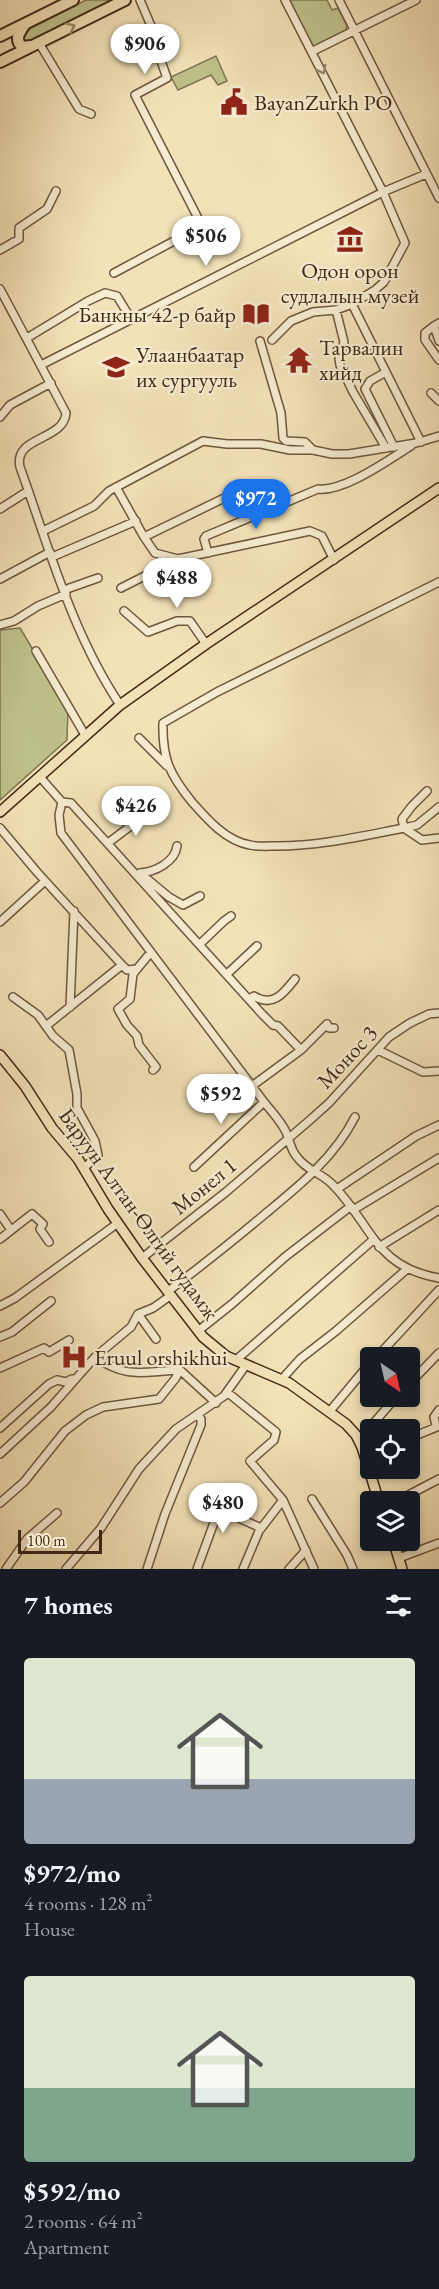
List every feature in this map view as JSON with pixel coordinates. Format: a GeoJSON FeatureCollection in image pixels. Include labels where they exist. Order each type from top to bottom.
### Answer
{"type":"FeatureCollection","features":[{"type":"Feature","properties":{"kind":"highway"},"geometry":{"type":"LineString","coordinates":[[0,37],[73,0]]}},
{"type":"Feature","properties":{"kind":"highway"},"geometry":{"type":"LineString","coordinates":[[5,60],[125,0]]}},
{"type":"Feature","properties":{"kind":"highway"},"geometry":{"type":"LineString","coordinates":[[25,24],[19,34],[18,42],[23,47],[36,44]]}},
{"type":"Feature","properties":{"kind":"highway"},"geometry":{"type":"LineString","coordinates":[[0,37],[9,38],[15,43],[15,50],[5,60]]}},
{"type":"Feature","properties":{"kind":"main road"},"geometry":{"type":"LineString","coordinates":[[0,812],[120,705],[206,644],[439,488]]}},
{"type":"Feature","properties":{"kind":"main road","name":"Баруун Алтан-Өлгий гудамж"},"geometry":{"type":"LineString","coordinates":[[0,1054],[25,1086],[51,1128],[84,1168],[142,1258],[198,1331],[219,1351],[246,1365],[282,1379],[330,1411],[360,1440]]}},
{"type":"Feature","properties":{"kind":"main road"},"geometry":{"type":"LineString","coordinates":[[397,1551],[402,1569]]}},
{"type":"Feature","properties":{"kind":"street"},"geometry":{"type":"LineString","coordinates":[[114,273],[202,226],[135,95],[167,78],[160,58],[160,47],[140,0]]}},
{"type":"Feature","properties":{"kind":"street"},"geometry":{"type":"LineString","coordinates":[[272,340],[291,321],[313,312],[336,310],[351,304],[380,286],[405,243],[383,192],[285,0]]}},
{"type":"Feature","properties":{"kind":"street"},"geometry":{"type":"LineString","coordinates":[[339,0],[439,198]]}},
{"type":"Feature","properties":{"kind":"street"},"geometry":{"type":"LineString","coordinates":[[313,51],[416,0]]}},
{"type":"Feature","properties":{"kind":"street"},"geometry":{"type":"LineString","coordinates":[[36,44],[79,109],[91,114]]}},
{"type":"Feature","properties":{"kind":"street"},"geometry":{"type":"LineString","coordinates":[[41,365],[383,192],[426,174]]}},
{"type":"Feature","properties":{"kind":"street"},"geometry":{"type":"LineString","coordinates":[[0,250],[19,239],[20,228],[46,210],[56,191]]}},
{"type":"Feature","properties":{"kind":"street"},"geometry":{"type":"LineString","coordinates":[[0,289],[65,409],[65,420],[57,429],[27,447],[20,454],[19,465],[82,637],[120,705]]}},
{"type":"Feature","properties":{"kind":"street"},"geometry":{"type":"LineString","coordinates":[[27,338],[105,293],[117,296],[131,319]]}},
{"type":"Feature","properties":{"kind":"street"},"geometry":{"type":"LineString","coordinates":[[351,304],[419,442]]}},
{"type":"Feature","properties":{"kind":"street"},"geometry":{"type":"LineString","coordinates":[[336,310],[344,342],[339,358],[340,365],[352,392],[386,448]]}},
{"type":"Feature","properties":{"kind":"street"},"geometry":{"type":"LineString","coordinates":[[439,341],[436,325],[425,333],[425,340],[439,360]]}},
{"type":"Feature","properties":{"kind":"street"},"geometry":{"type":"LineString","coordinates":[[260,340],[280,412],[284,438],[286,441],[305,442],[313,450]]}},
{"type":"Feature","properties":{"kind":"street"},"geometry":{"type":"LineString","coordinates":[[386,372],[370,381],[365,389],[394,447]]}},
{"type":"Feature","properties":{"kind":"street"},"geometry":{"type":"LineString","coordinates":[[0,417],[10,405],[51,383]]}},
{"type":"Feature","properties":{"kind":"street"},"geometry":{"type":"LineString","coordinates":[[431,393],[439,401]]}},
{"type":"Feature","properties":{"kind":"street"},"geometry":{"type":"LineString","coordinates":[[44,531],[94,506],[106,493],[116,487],[205,440],[222,444],[261,444],[290,450],[349,454],[419,442],[439,436]]}},
{"type":"Feature","properties":{"kind":"street"},"geometry":{"type":"LineString","coordinates":[[208,553],[204,539],[206,536],[318,489],[326,491],[350,481],[419,442]]}},
{"type":"Feature","properties":{"kind":"street"},"geometry":{"type":"LineString","coordinates":[[144,537],[250,485]]}},
{"type":"Feature","properties":{"kind":"street"},"geometry":{"type":"LineString","coordinates":[[116,487],[154,553],[178,559]]}},
{"type":"Feature","properties":{"kind":"street"},"geometry":{"type":"LineString","coordinates":[[0,508],[28,491]]}},
{"type":"Feature","properties":{"kind":"street"},"geometry":{"type":"LineString","coordinates":[[0,579],[51,554],[136,521]]}},
{"type":"Feature","properties":{"kind":"street"},"geometry":{"type":"LineString","coordinates":[[121,588],[178,559],[310,531],[321,536],[334,560]]}},
{"type":"Feature","properties":{"kind":"street"},"geometry":{"type":"LineString","coordinates":[[0,625],[14,621],[43,603],[47,604],[65,592],[98,578]]}},
{"type":"Feature","properties":{"kind":"street"},"geometry":{"type":"LineString","coordinates":[[168,767],[162,746],[163,723],[217,692],[439,582]]}},
{"type":"Feature","properties":{"kind":"street"},"geometry":{"type":"LineString","coordinates":[[124,611],[148,633],[177,621],[190,621],[206,644]]}},
{"type":"Feature","properties":{"kind":"street"},"geometry":{"type":"LineString","coordinates":[[36,651],[85,735]]}},
{"type":"Feature","properties":{"kind":"street"},"geometry":{"type":"LineString","coordinates":[[139,738],[168,767],[206,818],[230,837],[249,846],[315,844],[404,828],[417,825],[439,807]]}},
{"type":"Feature","properties":{"kind":"street"},"geometry":{"type":"LineString","coordinates":[[40,777],[62,802],[71,803],[137,872],[267,1020],[278,1026],[301,1050]]}},
{"type":"Feature","properties":{"kind":"street"},"geometry":{"type":"LineString","coordinates":[[427,791],[402,819],[404,828],[422,840],[439,838]]}},
{"type":"Feature","properties":{"kind":"street"},"geometry":{"type":"LineString","coordinates":[[62,802],[59,815],[61,833],[286,1131],[289,1146],[303,1165],[315,1171],[337,1189],[379,1247],[407,1269],[439,1278]]}},
{"type":"Feature","properties":{"kind":"street"},"geometry":{"type":"LineString","coordinates":[[108,843],[149,812]]}},
{"type":"Feature","properties":{"kind":"street"},"geometry":{"type":"LineString","coordinates":[[0,828],[122,965],[127,970],[137,969]]}},
{"type":"Feature","properties":{"kind":"street"},"geometry":{"type":"LineString","coordinates":[[137,872],[152,871],[161,867],[176,852],[177,846]]}},
{"type":"Feature","properties":{"kind":"street"},"geometry":{"type":"LineString","coordinates":[[137,872],[169,897],[183,904],[200,896]]}},
{"type":"Feature","properties":{"kind":"street"},"geometry":{"type":"LineString","coordinates":[[0,922],[45,881]]}},
{"type":"Feature","properties":{"kind":"street"},"geometry":{"type":"LineString","coordinates":[[70,1007],[74,911]]}},
{"type":"Feature","properties":{"kind":"street"},"geometry":{"type":"LineString","coordinates":[[200,944],[231,916]]}},
{"type":"Feature","properties":{"kind":"street"},"geometry":{"type":"LineString","coordinates":[[227,974],[258,946]]}},
{"type":"Feature","properties":{"kind":"street"},"geometry":{"type":"LineString","coordinates":[[151,952],[133,974],[130,999],[118,1009],[137,1036],[136,1040],[139,1045],[156,1067],[153,1070]]}},
{"type":"Feature","properties":{"kind":"street"},"geometry":{"type":"LineString","coordinates":[[46,1026],[122,965]]}},
{"type":"Feature","properties":{"kind":"street"},"geometry":{"type":"LineString","coordinates":[[249,999],[254,996],[261,1001],[280,997],[295,979]]}},
{"type":"Feature","properties":{"kind":"street"},"geometry":{"type":"LineString","coordinates":[[13,997],[38,1015],[60,1044],[69,1050],[77,1094],[77,1108],[95,1141],[98,1155],[84,1168]]}},
{"type":"Feature","properties":{"kind":"street","name":"Монос 3"},"geometry":{"type":"LineString","coordinates":[[288,1139],[329,1103],[390,1037],[410,1023],[439,1012]]}},
{"type":"Feature","properties":{"kind":"street"},"geometry":{"type":"LineString","coordinates":[[252,1086],[301,1050],[327,1024],[330,1028],[334,1028]]}},
{"type":"Feature","properties":{"kind":"street"},"geometry":{"type":"LineString","coordinates":[[378,1050],[423,1072],[439,1071]]}},
{"type":"Feature","properties":{"kind":"street"},"geometry":{"type":"LineString","coordinates":[[194,1167],[264,1102]]}},
{"type":"Feature","properties":{"kind":"street"},"geometry":{"type":"LineString","coordinates":[[0,1454],[51,1407],[95,1358],[131,1327],[138,1314],[153,1308],[315,1171],[347,1133],[355,1117]]}},
{"type":"Feature","properties":{"kind":"street"},"geometry":{"type":"LineString","coordinates":[[337,1189],[416,1136],[439,1125]]}},
{"type":"Feature","properties":{"kind":"street","name":"Монел 1"},"geometry":{"type":"LineString","coordinates":[[142,1258],[226,1192],[288,1139]]}},
{"type":"Feature","properties":{"kind":"street"},"geometry":{"type":"LineString","coordinates":[[198,1331],[285,1257],[352,1208],[439,1158]]}},
{"type":"Feature","properties":{"kind":"street"},"geometry":{"type":"LineString","coordinates":[[379,1247],[439,1210]]}},
{"type":"Feature","properties":{"kind":"street"},"geometry":{"type":"LineString","coordinates":[[0,1239],[32,1214],[43,1224],[40,1229],[49,1242]]}},
{"type":"Feature","properties":{"kind":"street"},"geometry":{"type":"LineString","coordinates":[[0,1215],[11,1230]]}},
{"type":"Feature","properties":{"kind":"street"},"geometry":{"type":"LineString","coordinates":[[0,1306],[15,1298],[118,1223]]}},
{"type":"Feature","properties":{"kind":"street"},"geometry":{"type":"LineString","coordinates":[[236,1360],[373,1240]]}},
{"type":"Feature","properties":{"kind":"street"},"geometry":{"type":"LineString","coordinates":[[282,1379],[300,1359],[407,1269]]}},
{"type":"Feature","properties":{"kind":"street"},"geometry":{"type":"LineString","coordinates":[[386,1347],[439,1290]]}},
{"type":"Feature","properties":{"kind":"street"},"geometry":{"type":"LineString","coordinates":[[0,1337],[12,1332],[51,1301]]}},
{"type":"Feature","properties":{"kind":"street"},"geometry":{"type":"LineString","coordinates":[[138,1314],[156,1339]]}},
{"type":"Feature","properties":{"kind":"street"},"geometry":{"type":"LineString","coordinates":[[0,1368],[44,1348],[49,1352],[69,1340]]}},
{"type":"Feature","properties":{"kind":"street"},"geometry":{"type":"LineString","coordinates":[[420,1373],[439,1353]]}},
{"type":"Feature","properties":{"kind":"street"},"geometry":{"type":"LineString","coordinates":[[95,1358],[109,1367],[135,1374],[180,1370],[216,1403]]}},
{"type":"Feature","properties":{"kind":"street"},"geometry":{"type":"LineString","coordinates":[[66,1569],[100,1528],[139,1469],[176,1428],[216,1403],[227,1392],[246,1365]]}},
{"type":"Feature","properties":{"kind":"street"},"geometry":{"type":"LineString","coordinates":[[0,1503],[24,1482],[65,1431],[86,1415],[103,1407],[159,1399],[180,1370]]}},
{"type":"Feature","properties":{"kind":"street"},"geometry":{"type":"LineString","coordinates":[[330,1411],[360,1375]]}},
{"type":"Feature","properties":{"kind":"street"},"geometry":{"type":"LineString","coordinates":[[0,1428],[49,1384],[57,1380],[66,1382],[76,1377]]}},
{"type":"Feature","properties":{"kind":"street"},"geometry":{"type":"LineString","coordinates":[[227,1392],[276,1432],[273,1440],[250,1461],[283,1500],[314,1569]]}},
{"type":"Feature","properties":{"kind":"street"},"geometry":{"type":"LineString","coordinates":[[420,1434],[437,1426],[434,1417],[439,1410]]}},
{"type":"Feature","properties":{"kind":"street"},"geometry":{"type":"LineString","coordinates":[[147,1569],[165,1514],[201,1425],[198,1415]]}},
{"type":"Feature","properties":{"kind":"street"},"geometry":{"type":"LineString","coordinates":[[416,1491],[439,1479]]}},
{"type":"Feature","properties":{"kind":"street"},"geometry":{"type":"LineString","coordinates":[[312,1499],[347,1555],[353,1569]]}},
{"type":"Feature","properties":{"kind":"street"},"geometry":{"type":"LineString","coordinates":[[243,1569],[261,1528],[283,1500]]}},
{"type":"Feature","properties":{"kind":"street"},"geometry":{"type":"LineString","coordinates":[[197,1569],[219,1509],[261,1528]]}},
{"type":"Feature","properties":{"kind":"street"},"geometry":{"type":"LineString","coordinates":[[6,1569],[27,1539],[57,1513]]}},
{"type":"Feature","properties":{"kind":"street"},"geometry":{"type":"LineString","coordinates":[[399,1558],[439,1543]]}},
{"type":"Feature","properties":{"kind":"street"},"geometry":{"type":"LineString","coordinates":[[289,1569],[306,1550]]}},
{"type":"Feature","properties":{"kind":"green space"},"geometry":{"type":"Polygon","coordinates":[[[86,0],[116,0],[24,45],[22,33],[86,0]]]}},
{"type":"Feature","properties":{"kind":"green space"},"geometry":{"type":"Polygon","coordinates":[[[289,0],[327,0],[332,10],[338,8],[347,26],[346,30],[318,46],[313,46],[289,0]]]}},
{"type":"Feature","properties":{"kind":"green space"},"geometry":{"type":"Polygon","coordinates":[[[216,56],[227,81],[218,85],[211,75],[178,90],[171,77],[216,56]]]}},
{"type":"Feature","properties":{"kind":"green space"},"geometry":{"type":"Polygon","coordinates":[[[20,628],[68,708],[67,740],[0,800],[0,630],[20,628]]]}},
{"type":"Feature","properties":{"kind":"place","name":"BayanZurkh PO"},"geometry":{"type":"Point","coordinates":[234,102]}},
{"type":"Feature","properties":{"kind":"place","name":"Одон орон судлалын музей"},"geometry":{"type":"Point","coordinates":[350,239]}},
{"type":"Feature","properties":{"kind":"place","name":"Банкны 42-р байр"},"geometry":{"type":"Point","coordinates":[256,314]}},
{"type":"Feature","properties":{"kind":"place","name":"Тарвалин хийд"},"geometry":{"type":"Point","coordinates":[299,360]}},
{"type":"Feature","properties":{"kind":"place","name":"Улаанбаатар их сургууль"},"geometry":{"type":"Point","coordinates":[116,367]}},
{"type":"Feature","properties":{"kind":"place","name":"Eruul orshikhui"},"geometry":{"type":"Point","coordinates":[74,1357]}}]}
